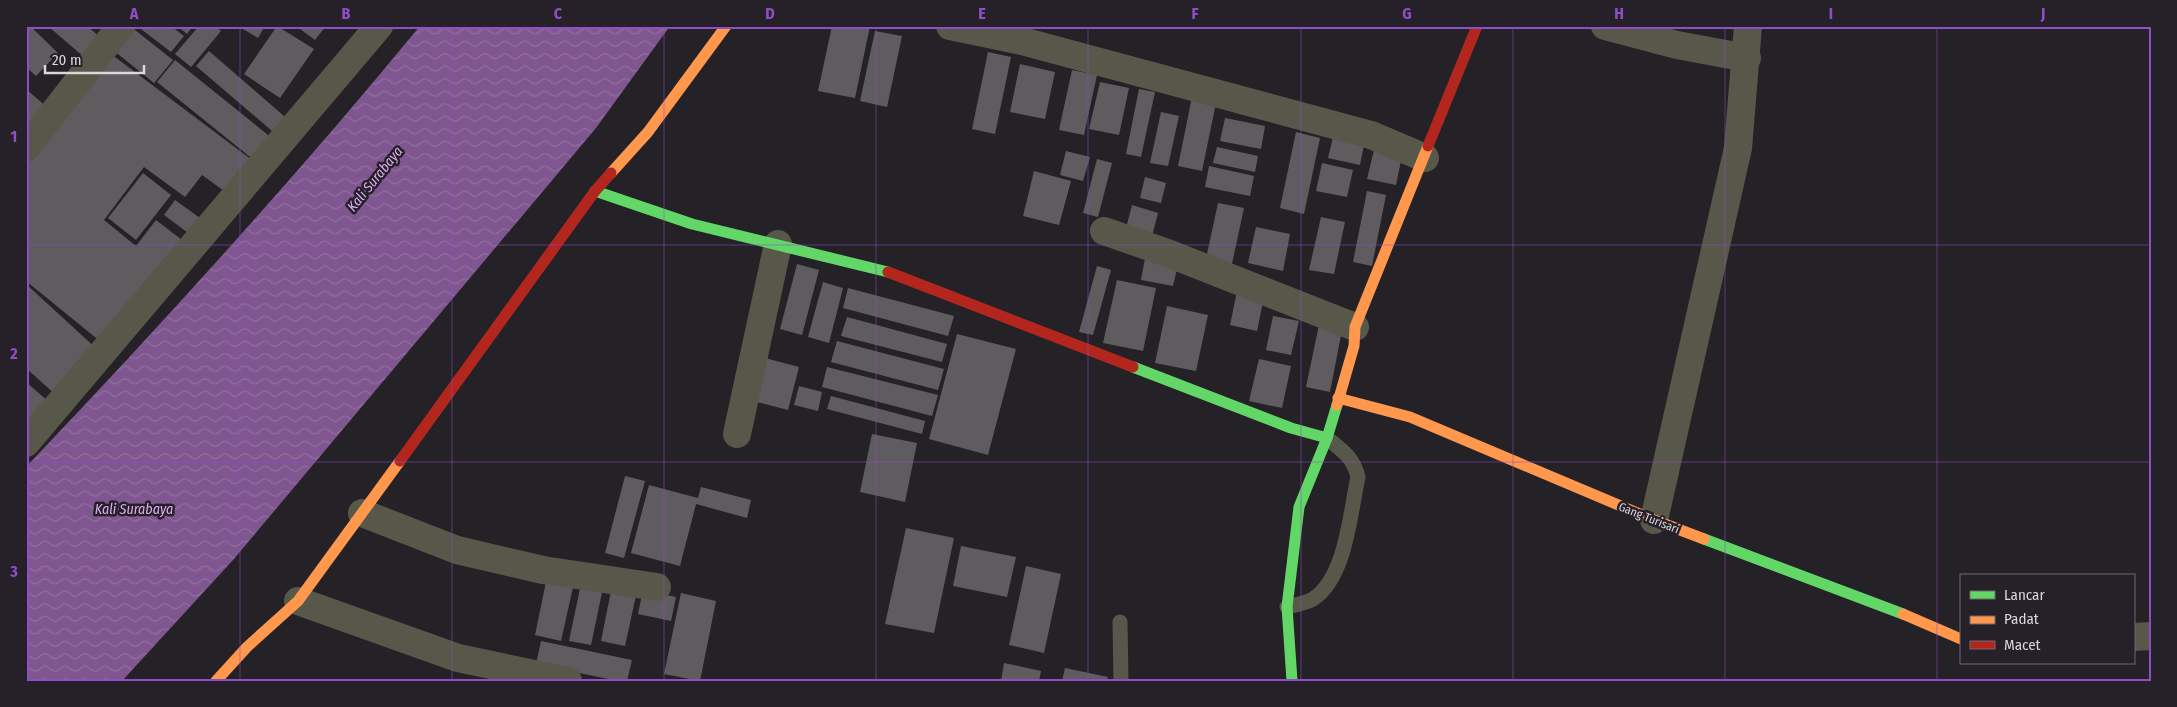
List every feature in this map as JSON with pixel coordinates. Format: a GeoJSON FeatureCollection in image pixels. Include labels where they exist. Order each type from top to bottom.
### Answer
{"type":"FeatureCollection","features":[{"type":"Feature","properties":{"kind":"street"},"geometry":{"type":"LineString","coordinates":[[26,148],[121,26]]}},
{"type":"Feature","properties":{"kind":"street"},"geometry":{"type":"LineString","coordinates":[[26,443],[379,26]]}},
{"type":"Feature","properties":{"kind":"street"},"geometry":{"type":"LineString","coordinates":[[216,681],[247,647],[298,601],[595,191],[648,132],[726,26]]}},
{"type":"Feature","properties":{"kind":"street"},"geometry":{"type":"LineString","coordinates":[[950,26],[1022,41],[1371,135],[1425,158]]}},
{"type":"Feature","properties":{"kind":"street"},"geometry":{"type":"LineString","coordinates":[[1292,681],[1287,607],[1299,507],[1327,438],[1354,346],[1355,327],[1477,26]]}},
{"type":"Feature","properties":{"kind":"street"},"geometry":{"type":"LineString","coordinates":[[1605,26],[1677,46],[1747,58]]}},
{"type":"Feature","properties":{"kind":"street"},"geometry":{"type":"LineString","coordinates":[[1654,520],[1738,148],[1747,58],[1748,26]]}},
{"type":"Feature","properties":{"kind":"street"},"geometry":{"type":"LineString","coordinates":[[595,191],[692,224],[880,269],[1291,428],[1327,438]]}},
{"type":"Feature","properties":{"kind":"street"},"geometry":{"type":"LineString","coordinates":[[1104,231],[1170,254],[1355,327]]}},
{"type":"Feature","properties":{"kind":"street"},"geometry":{"type":"LineString","coordinates":[[737,434],[778,244]]}},
{"type":"Feature","properties":{"kind":"street","name":"Gang Turisari"},"geometry":{"type":"LineString","coordinates":[[1338,398],[1410,417],[1654,520],[1926,623],[1960,639]]}},
{"type":"Feature","properties":{"kind":"street"},"geometry":{"type":"LineString","coordinates":[[362,513],[458,550],[543,570],[657,587]]}},
{"type":"Feature","properties":{"kind":"street"},"geometry":{"type":"LineString","coordinates":[[298,601],[458,658],[568,681]]}},
{"type":"Feature","properties":{"kind":"street"},"geometry":{"type":"LineString","coordinates":[[2134,637],[2151,636]]}},
{"type":"Feature","properties":{"kind":"lane"},"geometry":{"type":"LineString","coordinates":[[1287,607],[1312,600],[1326,588],[1339,566],[1358,477],[1355,464],[1327,438]]}},
{"type":"Feature","properties":{"kind":"lane"},"geometry":{"type":"LineString","coordinates":[[1120,622],[1121,681]]}},
{"type":"Feature","properties":{"kind":"water","name":"Kali Surabaya"},"geometry":{"type":"Polygon","coordinates":[[[420,26],[670,26],[596,128],[233,560],[122,681],[26,681],[26,467],[227,250],[325,139],[420,26]]]}},
{"type":"Feature","properties":{"kind":"building"},"geometry":{"type":"Polygon","coordinates":[[[26,26],[30,26],[58,53],[36,76],[26,67],[26,26]]]}},
{"type":"Feature","properties":{"kind":"building"},"geometry":{"type":"Polygon","coordinates":[[[50,26],[87,26],[100,37],[84,57],[50,26]]]}},
{"type":"Feature","properties":{"kind":"building"},"geometry":{"type":"Polygon","coordinates":[[[130,26],[173,60],[154,83],[108,46],[130,26]]]}},
{"type":"Feature","properties":{"kind":"building"},"geometry":{"type":"Polygon","coordinates":[[[137,26],[171,26],[184,36],[171,52],[137,26]]]}},
{"type":"Feature","properties":{"kind":"building"},"geometry":{"type":"Polygon","coordinates":[[[177,26],[193,26],[187,34],[177,26]]]}},
{"type":"Feature","properties":{"kind":"building"},"geometry":{"type":"Polygon","coordinates":[[[199,26],[215,26],[221,31],[191,67],[175,54],[199,26]]]}},
{"type":"Feature","properties":{"kind":"building"},"geometry":{"type":"Polygon","coordinates":[[[238,26],[265,26],[258,38],[238,26]]]}},
{"type":"Feature","properties":{"kind":"building"},"geometry":{"type":"Polygon","coordinates":[[[277,26],[314,49],[280,98],[244,74],[277,26]]]}},
{"type":"Feature","properties":{"kind":"building"},"geometry":{"type":"Polygon","coordinates":[[[296,26],[326,26],[315,40],[296,26]]]}},
{"type":"Feature","properties":{"kind":"building"},"geometry":{"type":"Polygon","coordinates":[[[832,26],[870,26],[855,98],[818,91],[832,26]]]}},
{"type":"Feature","properties":{"kind":"building"},"geometry":{"type":"Polygon","coordinates":[[[875,31],[902,36],[887,107],[860,101],[875,31]]]}},
{"type":"Feature","properties":{"kind":"building"},"geometry":{"type":"Polygon","coordinates":[[[209,51],[292,123],[279,137],[196,66],[209,51]]]}},
{"type":"Feature","properties":{"kind":"building"},"geometry":{"type":"Polygon","coordinates":[[[988,52],[1011,57],[995,134],[972,129],[988,52]]]}},
{"type":"Feature","properties":{"kind":"building"},"geometry":{"type":"Polygon","coordinates":[[[111,54],[252,160],[227,193],[202,175],[185,197],[144,167],[104,220],[136,246],[156,220],[186,243],[101,342],[26,281],[26,164],[111,54]]]}},
{"type":"Feature","properties":{"kind":"building"},"geometry":{"type":"Polygon","coordinates":[[[175,60],[278,143],[260,165],[157,82],[175,60]]]}},
{"type":"Feature","properties":{"kind":"building"},"geometry":{"type":"Polygon","coordinates":[[[1020,64],[1055,72],[1045,119],[1010,112],[1020,64]]]}},
{"type":"Feature","properties":{"kind":"building"},"geometry":{"type":"Polygon","coordinates":[[[1072,70],[1097,75],[1084,135],[1059,130],[1072,70]]]}},
{"type":"Feature","properties":{"kind":"building"},"geometry":{"type":"Polygon","coordinates":[[[1100,82],[1129,88],[1119,135],[1089,129],[1100,82]]]}},
{"type":"Feature","properties":{"kind":"building"},"geometry":{"type":"Polygon","coordinates":[[[26,89],[49,109],[26,136],[26,89]]]}},
{"type":"Feature","properties":{"kind":"building"},"geometry":{"type":"Polygon","coordinates":[[[1139,89],[1155,92],[1141,157],[1126,154],[1139,89]]]}},
{"type":"Feature","properties":{"kind":"building"},"geometry":{"type":"Polygon","coordinates":[[[1192,97],[1216,103],[1202,171],[1178,166],[1192,97]]]}},
{"type":"Feature","properties":{"kind":"building"},"geometry":{"type":"Polygon","coordinates":[[[1161,112],[1179,116],[1168,166],[1150,163],[1161,112]]]}},
{"type":"Feature","properties":{"kind":"building"},"geometry":{"type":"Polygon","coordinates":[[[1225,118],[1265,126],[1261,149],[1220,141],[1225,118]]]}},
{"type":"Feature","properties":{"kind":"building"},"geometry":{"type":"Polygon","coordinates":[[[1296,132],[1320,138],[1304,214],[1280,208],[1296,132]]]}},
{"type":"Feature","properties":{"kind":"building"},"geometry":{"type":"Polygon","coordinates":[[[1334,133],[1365,140],[1360,165],[1328,158],[1334,133]]]}},
{"type":"Feature","properties":{"kind":"building"},"geometry":{"type":"Polygon","coordinates":[[[1375,146],[1403,151],[1396,185],[1367,179],[1375,146]]]}},
{"type":"Feature","properties":{"kind":"building"},"geometry":{"type":"Polygon","coordinates":[[[1217,147],[1258,156],[1255,172],[1213,163],[1217,147]]]}},
{"type":"Feature","properties":{"kind":"building"},"geometry":{"type":"Polygon","coordinates":[[[1066,151],[1090,157],[1083,181],[1060,175],[1066,151]]]}},
{"type":"Feature","properties":{"kind":"building"},"geometry":{"type":"Polygon","coordinates":[[[1097,159],[1112,163],[1098,217],[1083,213],[1097,159]]]}},
{"type":"Feature","properties":{"kind":"building"},"geometry":{"type":"Polygon","coordinates":[[[1322,163],[1353,170],[1347,197],[1316,191],[1322,163]]]}},
{"type":"Feature","properties":{"kind":"building"},"geometry":{"type":"Polygon","coordinates":[[[1209,166],[1254,176],[1250,196],[1205,187],[1209,166]]]}},
{"type":"Feature","properties":{"kind":"building"},"geometry":{"type":"Polygon","coordinates":[[[1034,171],[1071,181],[1059,225],[1023,216],[1034,171]]]}},
{"type":"Feature","properties":{"kind":"building"},"geometry":{"type":"Polygon","coordinates":[[[143,173],[171,195],[136,240],[108,218],[143,173]]]}},
{"type":"Feature","properties":{"kind":"building"},"geometry":{"type":"Polygon","coordinates":[[[1145,177],[1166,183],[1161,203],[1140,198],[1145,177]]]}},
{"type":"Feature","properties":{"kind":"building"},"geometry":{"type":"Polygon","coordinates":[[[1367,191],[1386,195],[1372,266],[1353,262],[1367,191]]]}},
{"type":"Feature","properties":{"kind":"building"},"geometry":{"type":"Polygon","coordinates":[[[175,200],[207,223],[195,238],[164,215],[175,200]]]}},
{"type":"Feature","properties":{"kind":"building"},"geometry":{"type":"Polygon","coordinates":[[[1218,203],[1244,208],[1230,273],[1204,268],[1218,203]]]}},
{"type":"Feature","properties":{"kind":"building"},"geometry":{"type":"Polygon","coordinates":[[[1132,205],[1158,213],[1151,240],[1125,232],[1132,205]]]}},
{"type":"Feature","properties":{"kind":"building"},"geometry":{"type":"Polygon","coordinates":[[[1321,217],[1345,222],[1334,274],[1309,270],[1321,217]]]}},
{"type":"Feature","properties":{"kind":"building"},"geometry":{"type":"Polygon","coordinates":[[[1256,227],[1290,234],[1283,271],[1248,263],[1256,227]]]}},
{"type":"Feature","properties":{"kind":"building"},"geometry":{"type":"Polygon","coordinates":[[[1146,253],[1179,260],[1173,286],[1141,280],[1146,253]]]}},
{"type":"Feature","properties":{"kind":"building"},"geometry":{"type":"Polygon","coordinates":[[[797,264],[819,270],[802,335],[780,329],[797,264]]]}},
{"type":"Feature","properties":{"kind":"building"},"geometry":{"type":"Polygon","coordinates":[[[1097,266],[1111,270],[1093,335],[1079,332],[1097,266]]]}},
{"type":"Feature","properties":{"kind":"building"},"geometry":{"type":"Polygon","coordinates":[[[1117,280],[1156,288],[1143,351],[1103,343],[1117,280]]]}},
{"type":"Feature","properties":{"kind":"building"},"geometry":{"type":"Polygon","coordinates":[[[823,282],[843,288],[829,343],[808,337],[823,282]]]}},
{"type":"Feature","properties":{"kind":"building"},"geometry":{"type":"Polygon","coordinates":[[[26,284],[99,351],[57,396],[26,368],[26,284]]]}},
{"type":"Feature","properties":{"kind":"building"},"geometry":{"type":"Polygon","coordinates":[[[848,288],[954,316],[948,336],[843,308],[848,288]]]}},
{"type":"Feature","properties":{"kind":"building"},"geometry":{"type":"Polygon","coordinates":[[[1237,291],[1264,297],[1257,331],[1230,325],[1237,291]]]}},
{"type":"Feature","properties":{"kind":"building"},"geometry":{"type":"Polygon","coordinates":[[[1167,306],[1208,315],[1196,371],[1155,363],[1167,306]]]}},
{"type":"Feature","properties":{"kind":"building"},"geometry":{"type":"Polygon","coordinates":[[[1273,316],[1299,321],[1291,355],[1266,350],[1273,316]]]}},
{"type":"Feature","properties":{"kind":"building"},"geometry":{"type":"Polygon","coordinates":[[[847,317],[947,344],[942,362],[841,336],[847,317]]]}},
{"type":"Feature","properties":{"kind":"building"},"geometry":{"type":"Polygon","coordinates":[[[1320,320],[1343,325],[1330,392],[1306,387],[1320,320]]]}},
{"type":"Feature","properties":{"kind":"building"},"geometry":{"type":"Polygon","coordinates":[[[957,334],[1016,349],[988,455],[929,439],[957,334]]]}},
{"type":"Feature","properties":{"kind":"building"},"geometry":{"type":"Polygon","coordinates":[[[837,341],[944,369],[938,390],[831,362],[837,341]]]}},
{"type":"Feature","properties":{"kind":"building"},"geometry":{"type":"Polygon","coordinates":[[[765,358],[799,367],[788,410],[753,401],[765,358]]]}},
{"type":"Feature","properties":{"kind":"building"},"geometry":{"type":"Polygon","coordinates":[[[1259,359],[1291,366],[1282,408],[1249,401],[1259,359]]]}},
{"type":"Feature","properties":{"kind":"building"},"geometry":{"type":"Polygon","coordinates":[[[827,367],[938,395],[932,416],[822,387],[827,367]]]}},
{"type":"Feature","properties":{"kind":"building"},"geometry":{"type":"Polygon","coordinates":[[[26,382],[48,401],[26,426],[26,382]]]}},
{"type":"Feature","properties":{"kind":"building"},"geometry":{"type":"Polygon","coordinates":[[[799,386],[822,392],[818,411],[794,405],[799,386]]]}},
{"type":"Feature","properties":{"kind":"building"},"geometry":{"type":"Polygon","coordinates":[[[831,396],[925,421],[922,434],[827,409],[831,396]]]}},
{"type":"Feature","properties":{"kind":"building"},"geometry":{"type":"Polygon","coordinates":[[[872,434],[917,443],[905,502],[860,492],[872,434]]]}},
{"type":"Feature","properties":{"kind":"building"},"geometry":{"type":"Polygon","coordinates":[[[625,476],[645,481],[624,558],[605,553],[625,476]]]}},
{"type":"Feature","properties":{"kind":"building"},"geometry":{"type":"Polygon","coordinates":[[[649,485],[698,498],[701,487],[751,500],[747,518],[696,504],[680,566],[631,553],[649,485]]]}},
{"type":"Feature","properties":{"kind":"building"},"geometry":{"type":"Polygon","coordinates":[[[906,528],[954,538],[934,633],[885,624],[906,528]]]}},
{"type":"Feature","properties":{"kind":"building"},"geometry":{"type":"Polygon","coordinates":[[[961,546],[1016,557],[1007,597],[953,586],[961,546]]]}},
{"type":"Feature","properties":{"kind":"building"},"geometry":{"type":"Polygon","coordinates":[[[1026,566],[1061,574],[1044,653],[1009,645],[1026,566]]]}},
{"type":"Feature","properties":{"kind":"building"},"geometry":{"type":"Polygon","coordinates":[[[547,577],[574,583],[561,641],[535,635],[547,577]]]}},
{"type":"Feature","properties":{"kind":"building"},"geometry":{"type":"Polygon","coordinates":[[[582,579],[604,583],[591,645],[569,641],[582,579]]]}},
{"type":"Feature","properties":{"kind":"building"},"geometry":{"type":"Polygon","coordinates":[[[612,586],[637,591],[625,646],[601,641],[612,586]]]}},
{"type":"Feature","properties":{"kind":"building"},"geometry":{"type":"Polygon","coordinates":[[[643,590],[676,597],[671,621],[638,614],[643,590]]]}},
{"type":"Feature","properties":{"kind":"building"},"geometry":{"type":"Polygon","coordinates":[[[681,593],[716,601],[700,681],[664,674],[681,593]]]}},
{"type":"Feature","properties":{"kind":"building"},"geometry":{"type":"Polygon","coordinates":[[[541,641],[632,660],[627,681],[618,681],[536,664],[541,641]]]}},
{"type":"Feature","properties":{"kind":"building"},"geometry":{"type":"Polygon","coordinates":[[[1004,663],[1041,671],[1039,681],[1001,681],[1004,663]]]}},
{"type":"Feature","properties":{"kind":"building"},"geometry":{"type":"Polygon","coordinates":[[[1065,668],[1108,677],[1107,681],[1062,681],[1065,668]]]}},
{"type":"Feature","properties":{"kind":"traffic: fast"},"geometry":{"type":"LineString","coordinates":[[595,191],[692,224],[888,272]]}},
{"type":"Feature","properties":{"kind":"traffic: fast"},"geometry":{"type":"LineString","coordinates":[[1133,367],[1291,428],[1327,438]]}},
{"type":"Feature","properties":{"kind":"traffic: fast"},"geometry":{"type":"LineString","coordinates":[[1292,681],[1287,607],[1299,507],[1327,438],[1337,405]]}},
{"type":"Feature","properties":{"kind":"traffic: fast"},"geometry":{"type":"LineString","coordinates":[[1704,539],[1903,614]]}},
{"type":"Feature","properties":{"kind":"traffic: slow"},"geometry":{"type":"LineString","coordinates":[[611,173],[648,132],[726,26]]}},
{"type":"Feature","properties":{"kind":"traffic: slow"},"geometry":{"type":"LineString","coordinates":[[1337,405],[1354,346],[1355,327],[1428,146]]}},
{"type":"Feature","properties":{"kind":"traffic: slow"},"geometry":{"type":"LineString","coordinates":[[1338,398],[1410,417],[1654,520],[1704,539]]}},
{"type":"Feature","properties":{"kind":"traffic: slow"},"geometry":{"type":"LineString","coordinates":[[216,681],[247,647],[298,601],[400,461]]}},
{"type":"Feature","properties":{"kind":"traffic: slow"},"geometry":{"type":"LineString","coordinates":[[1903,614],[1960,639]]}},
{"type":"Feature","properties":{"kind":"traffic: jam"},"geometry":{"type":"LineString","coordinates":[[1428,146],[1477,26]]}},
{"type":"Feature","properties":{"kind":"traffic: jam"},"geometry":{"type":"LineString","coordinates":[[400,461],[595,191],[611,173]]}},
{"type":"Feature","properties":{"kind":"traffic: jam"},"geometry":{"type":"LineString","coordinates":[[888,272],[1133,367]]}}]}
